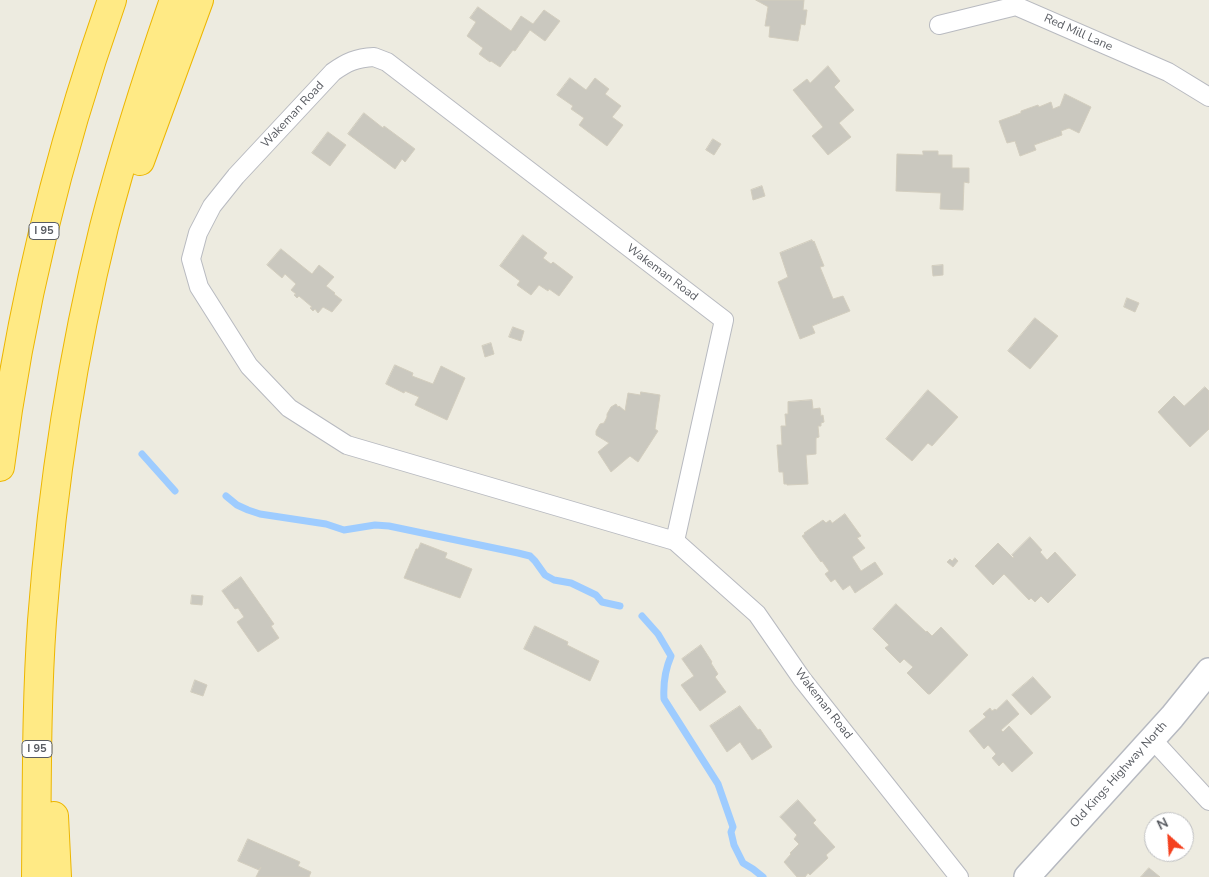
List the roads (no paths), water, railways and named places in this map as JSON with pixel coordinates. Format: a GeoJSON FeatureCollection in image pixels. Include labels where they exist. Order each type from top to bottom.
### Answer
{"type":"FeatureCollection","features":[{"type":"Feature","properties":{"kind":"highway","name":"I 95"},"geometry":{"type":"LineString","coordinates":[[0,467],[17,354],[33,276],[74,117],[112,0]]}},
{"type":"Feature","properties":{"kind":"highway","name":"I 95"},"geometry":{"type":"LineString","coordinates":[[36,877],[38,702],[42,622],[59,462],[86,305],[104,228],[148,75],[174,0]]}},
{"type":"Feature","properties":{"kind":"highway"},"geometry":{"type":"LineString","coordinates":[[86,305],[200,0]]}},
{"type":"Feature","properties":{"kind":"highway"},"geometry":{"type":"LineString","coordinates":[[42,622],[57,877]]}},
{"type":"Feature","properties":{"kind":"main road","name":"Old Kings Highway North"},"geometry":{"type":"LineString","coordinates":[[1028,877],[1152,739],[1209,671]]}},
{"type":"Feature","properties":{"kind":"street","name":"Red Mill Lane"},"geometry":{"type":"LineString","coordinates":[[939,25],[1016,6],[1168,72],[1209,97]]}},
{"type":"Feature","properties":{"kind":"street","name":"Wakeman Road"},"geometry":{"type":"LineString","coordinates":[[675,541],[724,320],[387,62],[374,57],[360,58],[343,64],[333,72],[236,176],[212,206],[198,233],[191,259],[199,287],[249,366],[289,408],[347,444],[675,541],[758,614],[802,679],[959,877]]}},
{"type":"Feature","properties":{"kind":"street"},"geometry":{"type":"LineString","coordinates":[[1152,739],[1209,801]]}},
{"type":"Feature","properties":{"kind":"waterway"},"geometry":{"type":"LineString","coordinates":[[142,454],[175,491]]}},
{"type":"Feature","properties":{"kind":"waterway"},"geometry":{"type":"LineString","coordinates":[[226,496],[237,505],[260,514],[326,524],[344,530],[375,525],[389,526],[530,556],[545,575],[554,580],[571,583],[596,595],[602,602],[620,606]]}},
{"type":"Feature","properties":{"kind":"waterway"},"geometry":{"type":"LineString","coordinates":[[642,616],[658,634],[671,656],[665,677],[664,699],[718,784],[733,827],[731,832],[734,845],[743,863],[763,877]]}}]}
